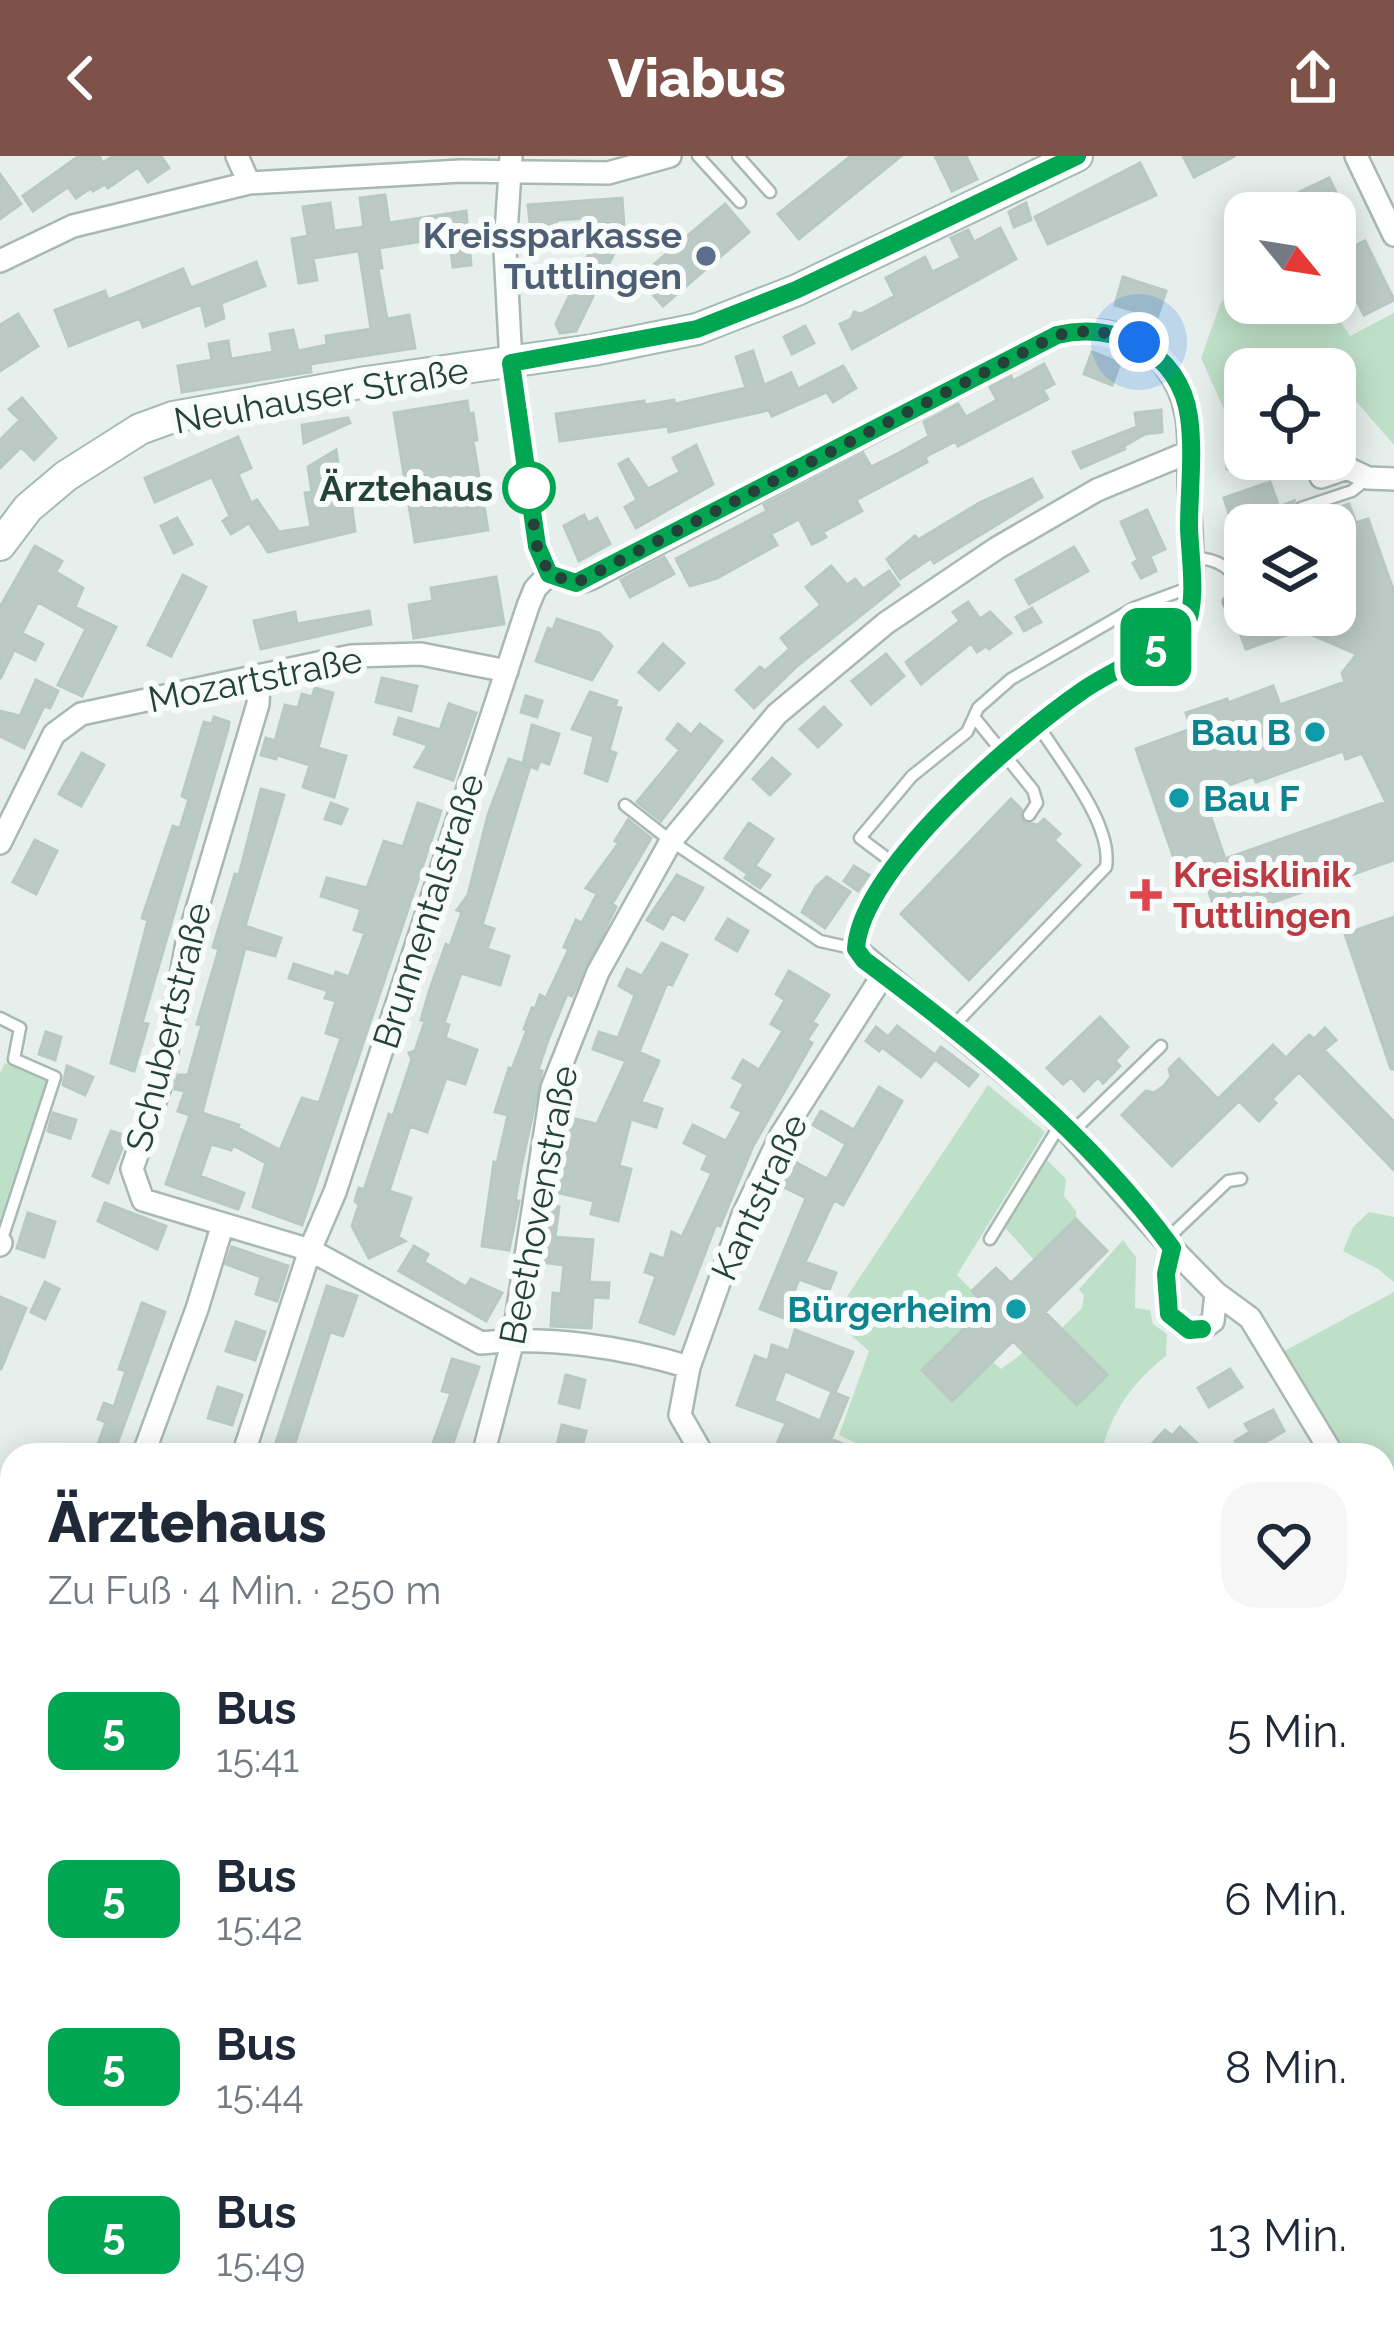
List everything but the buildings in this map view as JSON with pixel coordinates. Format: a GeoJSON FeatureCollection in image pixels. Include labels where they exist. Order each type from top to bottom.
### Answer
{"type":"FeatureCollection","features":[{"type":"Feature","properties":{"kind":"street"},"geometry":{"type":"LineString","coordinates":[[237,156],[249,184]]}},
{"type":"Feature","properties":{"kind":"street"},"geometry":{"type":"LineString","coordinates":[[0,261],[73,226],[249,184],[509,164],[577,165],[608,173],[670,156]]}},
{"type":"Feature","properties":{"kind":"street"},"geometry":{"type":"LineString","coordinates":[[1356,156],[1394,235]]}},
{"type":"Feature","properties":{"kind":"street","name":"Neuhauser Straße"},"geometry":{"type":"LineString","coordinates":[[0,545],[28,508],[66,476],[140,429],[173,417],[697,329],[796,290],[1073,157]]}},
{"type":"Feature","properties":{"kind":"street"},"geometry":{"type":"LineString","coordinates":[[509,164],[505,249],[511,363],[537,546],[549,574],[576,583],[1057,335],[1076,330],[1113,333],[1153,352],[1172,375],[1189,417],[1189,620],[1178,636],[1083,690],[941,812],[896,866],[860,926],[856,949],[953,1026],[1066,1128],[1216,1293],[1250,1318],[1326,1443]]}},
{"type":"Feature","properties":{"kind":"street","name":"Beethovenstraße"},"geometry":{"type":"LineString","coordinates":[[486,1443],[513,1340],[553,1088],[598,971],[670,841],[777,714],[886,623],[997,548],[1096,490],[1189,452]]}},
{"type":"Feature","properties":{"kind":"street"},"geometry":{"type":"LineString","coordinates":[[1356,472],[1394,479]]}},
{"type":"Feature","properties":{"kind":"street","name":"Brunnentalstraße"},"geometry":{"type":"LineString","coordinates":[[247,1443],[535,590],[549,574]]}},
{"type":"Feature","properties":{"kind":"street","name":"Mozartstraße"},"geometry":{"type":"LineString","coordinates":[[0,843],[54,734],[75,716],[259,679],[314,661],[421,654],[507,671]]}},
{"type":"Feature","properties":{"kind":"street","name":"Schubertstraße"},"geometry":{"type":"LineString","coordinates":[[259,679],[258,704],[188,944],[161,1084],[131,1169],[143,1200],[310,1250],[481,1343],[513,1340],[640,1352],[688,1367]]}},
{"type":"Feature","properties":{"kind":"street","name":"Kantstraße"},"geometry":{"type":"LineString","coordinates":[[696,1443],[680,1414],[688,1367],[743,1215],[781,1135],[884,974]]}},
{"type":"Feature","properties":{"kind":"street"},"geometry":{"type":"LineString","coordinates":[[147,1443],[222,1227]]}},
{"type":"Feature","properties":{"kind":"street"},"geometry":{"type":"LineString","coordinates":[[1169,1244],[1169,1314],[1189,1330],[1202,1329],[1213,1322],[1216,1293]]}},
{"type":"Feature","properties":{"kind":"lane"},"geometry":{"type":"LineString","coordinates":[[698,156],[740,202]]}},
{"type":"Feature","properties":{"kind":"lane"},"geometry":{"type":"LineString","coordinates":[[738,156],[770,192]]}},
{"type":"Feature","properties":{"kind":"lane"},"geometry":{"type":"LineString","coordinates":[[1313,504],[1352,491],[1368,478]]}},
{"type":"Feature","properties":{"kind":"lane"},"geometry":{"type":"LineString","coordinates":[[1190,558],[1209,557],[1224,566]]}},
{"type":"Feature","properties":{"kind":"lane"},"geometry":{"type":"LineString","coordinates":[[896,866],[860,838],[912,776],[967,732],[978,708],[1011,679],[1134,608],[1191,587]]}},
{"type":"Feature","properties":{"kind":"lane"},"geometry":{"type":"LineString","coordinates":[[974,717],[1034,790],[1037,803],[1029,815]]}},
{"type":"Feature","properties":{"kind":"lane"},"geometry":{"type":"LineString","coordinates":[[953,1026],[1106,867],[1109,850],[1102,828],[1038,725]]}},
{"type":"Feature","properties":{"kind":"lane"},"geometry":{"type":"LineString","coordinates":[[625,805],[670,841],[820,941],[856,949]]}},
{"type":"Feature","properties":{"kind":"lane"},"geometry":{"type":"LineString","coordinates":[[0,1018],[20,1028],[14,1059],[55,1077],[1,1244]]}},
{"type":"Feature","properties":{"kind":"lane"},"geometry":{"type":"LineString","coordinates":[[990,1239],[1066,1128],[1161,1046]]}},
{"type":"Feature","properties":{"kind":"lane"},"geometry":{"type":"LineString","coordinates":[[1169,1244],[1228,1181],[1240,1180]]}},
{"type":"Feature","properties":{"kind":"green space"},"geometry":{"type":"Polygon","coordinates":[[[1224,300],[1224,324],[1342,324],[1350,336],[1394,313],[1394,445],[1356,401],[1356,348],[1224,348],[1224,409],[1201,358],[1224,300]]]}},
{"type":"Feature","properties":{"kind":"green space"},"geometry":{"type":"Polygon","coordinates":[[[5,1063],[49,1081],[0,1223],[0,1073],[5,1063]]]}},
{"type":"Feature","properties":{"kind":"green space"},"geometry":{"type":"Polygon","coordinates":[[[988,1085],[1045,1132],[957,1275],[987,1306],[952,1400],[992,1361],[1001,1369],[1024,1352],[1077,1405],[1061,1329],[1082,1308],[1084,1296],[1079,1289],[1123,1240],[1136,1257],[1135,1308],[1150,1310],[1153,1324],[1167,1334],[1166,1356],[1124,1400],[1105,1443],[855,1443],[839,1435],[869,1351],[832,1319],[988,1085]]]}},
{"type":"Feature","properties":{"kind":"green space"},"geometry":{"type":"Polygon","coordinates":[[[1044,1157],[1066,1179],[1064,1196],[1076,1211],[1076,1219],[1034,1260],[1002,1224],[1044,1157]]]}},
{"type":"Feature","properties":{"kind":"green space"},"geometry":{"type":"Polygon","coordinates":[[[1369,1212],[1394,1217],[1394,1282],[1343,1251],[1353,1227],[1369,1212]]]}},
{"type":"Feature","properties":{"kind":"green space"},"geometry":{"type":"Polygon","coordinates":[[[1394,1292],[1394,1443],[1321,1443],[1281,1353],[1394,1292]]]}},
{"type":"Feature","properties":{"kind":"bus line","name":"5"},"geometry":{"type":"LineString","coordinates":[[1077,156],[796,290],[697,329],[511,363],[537,546],[549,574],[576,583],[1057,335],[1094,330],[1126,337],[1153,352],[1172,375],[1189,417],[1191,587],[1185,629],[1083,690],[941,812],[896,866],[860,926],[856,949],[1045,1106],[1114,1180],[1172,1248],[1166,1274],[1169,1314],[1189,1330],[1202,1329]]}},
{"type":"Feature","properties":{"kind":"place","name":"Kreissparkasse Tuttlingen"},"geometry":{"type":"Point","coordinates":[706,256]}},
{"type":"Feature","properties":{"kind":"place","name":"Ärztehaus"},"geometry":{"type":"Point","coordinates":[529,488]}},
{"type":"Feature","properties":{"kind":"place","name":"Bau B"},"geometry":{"type":"Point","coordinates":[1315,732]}},
{"type":"Feature","properties":{"kind":"place","name":"Bau F"},"geometry":{"type":"Point","coordinates":[1179,798]}},
{"type":"Feature","properties":{"kind":"place","name":"Kreisklinik Tuttlingen"},"geometry":{"type":"Point","coordinates":[1146,895]}},
{"type":"Feature","properties":{"kind":"place","name":"Bürgerheim"},"geometry":{"type":"Point","coordinates":[1016,1309]}},
{"type":"Feature","properties":{"kind":"route"},"geometry":{"type":"LineString","coordinates":[[529,488],[537,546],[549,574],[576,583],[1057,335],[1094,330],[1139,342]]}}]}
